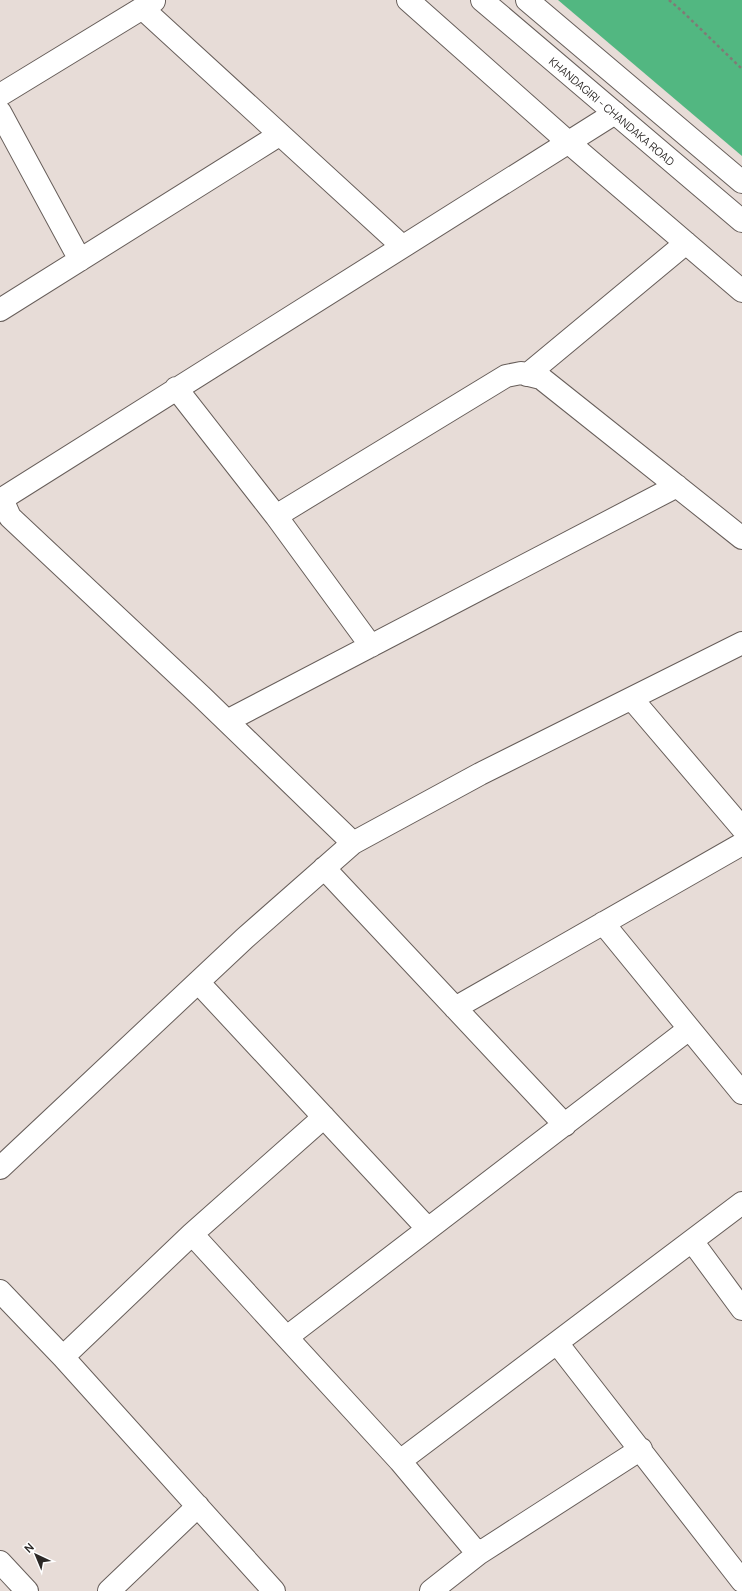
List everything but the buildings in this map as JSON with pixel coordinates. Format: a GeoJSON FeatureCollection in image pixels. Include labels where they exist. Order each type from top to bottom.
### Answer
{"type":"FeatureCollection","features":[{"type":"Feature","properties":{"kind":"street"},"geometry":{"type":"LineString","coordinates":[[408,0],[568,142],[742,291]]}},
{"type":"Feature","properties":{"kind":"street","name":"KHANDAGIRI - CHANDAKA ROAD"},"geometry":{"type":"LineString","coordinates":[[482,0],[742,222]]}},
{"type":"Feature","properties":{"kind":"street"},"geometry":{"type":"LineString","coordinates":[[527,0],[742,182]]}},
{"type":"Feature","properties":{"kind":"street"},"geometry":{"type":"LineString","coordinates":[[0,95],[148,4],[279,135],[402,246]]}},
{"type":"Feature","properties":{"kind":"street"},"geometry":{"type":"LineString","coordinates":[[0,112],[80,260]]}},
{"type":"Feature","properties":{"kind":"street"},"geometry":{"type":"LineString","coordinates":[[353,843],[227,721],[10,517],[1,497],[615,113]]}},
{"type":"Feature","properties":{"kind":"street"},"geometry":{"type":"LineString","coordinates":[[0,310],[279,135]]}},
{"type":"Feature","properties":{"kind":"street"},"geometry":{"type":"LineString","coordinates":[[527,375],[686,243]]}},
{"type":"Feature","properties":{"kind":"street"},"geometry":{"type":"LineString","coordinates":[[276,516],[506,376],[521,373],[541,378],[742,538]]}},
{"type":"Feature","properties":{"kind":"street"},"geometry":{"type":"LineString","coordinates":[[176,388],[276,516],[371,646]]}},
{"type":"Feature","properties":{"kind":"street"},"geometry":{"type":"LineString","coordinates":[[227,721],[677,486]]}},
{"type":"Feature","properties":{"kind":"street"},"geometry":{"type":"LineString","coordinates":[[0,1168],[198,982],[353,843],[480,774],[742,643]]}},
{"type":"Feature","properties":{"kind":"street"},"geometry":{"type":"LineString","coordinates":[[632,699],[742,828]]}},
{"type":"Feature","properties":{"kind":"street"},"geometry":{"type":"LineString","coordinates":[[455,1008],[742,844]]}},
{"type":"Feature","properties":{"kind":"street"},"geometry":{"type":"LineString","coordinates":[[324,868],[565,1124]]}},
{"type":"Feature","properties":{"kind":"street"},"geometry":{"type":"LineString","coordinates":[[603,923],[742,1093]]}},
{"type":"Feature","properties":{"kind":"street"},"geometry":{"type":"LineString","coordinates":[[198,982],[428,1229]]}},
{"type":"Feature","properties":{"kind":"street"},"geometry":{"type":"LineString","coordinates":[[287,1337],[689,1029]]}},
{"type":"Feature","properties":{"kind":"street"},"geometry":{"type":"LineString","coordinates":[[63,1357],[192,1234],[324,1118]]}},
{"type":"Feature","properties":{"kind":"street"},"geometry":{"type":"LineString","coordinates":[[400,1461],[742,1203]]}},
{"type":"Feature","properties":{"kind":"street"},"geometry":{"type":"LineString","coordinates":[[192,1234],[400,1461],[478,1554]]}},
{"type":"Feature","properties":{"kind":"street"},"geometry":{"type":"LineString","coordinates":[[692,1241],[742,1309]]}},
{"type":"Feature","properties":{"kind":"street"},"geometry":{"type":"LineString","coordinates":[[0,1291],[63,1357],[274,1591]]}},
{"type":"Feature","properties":{"kind":"street"},"geometry":{"type":"LineString","coordinates":[[557,1343],[641,1449],[742,1581]]}},
{"type":"Feature","properties":{"kind":"street"},"geometry":{"type":"LineString","coordinates":[[431,1591],[478,1554],[641,1449]]}},
{"type":"Feature","properties":{"kind":"street"},"geometry":{"type":"LineString","coordinates":[[109,1591],[198,1506]]}},
{"type":"Feature","properties":{"kind":"street"},"geometry":{"type":"LineString","coordinates":[[0,1562],[27,1591]]}},
{"type":"Feature","properties":{"kind":"path"},"geometry":{"type":"LineString","coordinates":[[669,0],[742,68]]}},
{"type":"Feature","properties":{"kind":"green space"},"geometry":{"type":"Polygon","coordinates":[[[558,0],[742,0],[742,156],[558,0]]]}}]}
